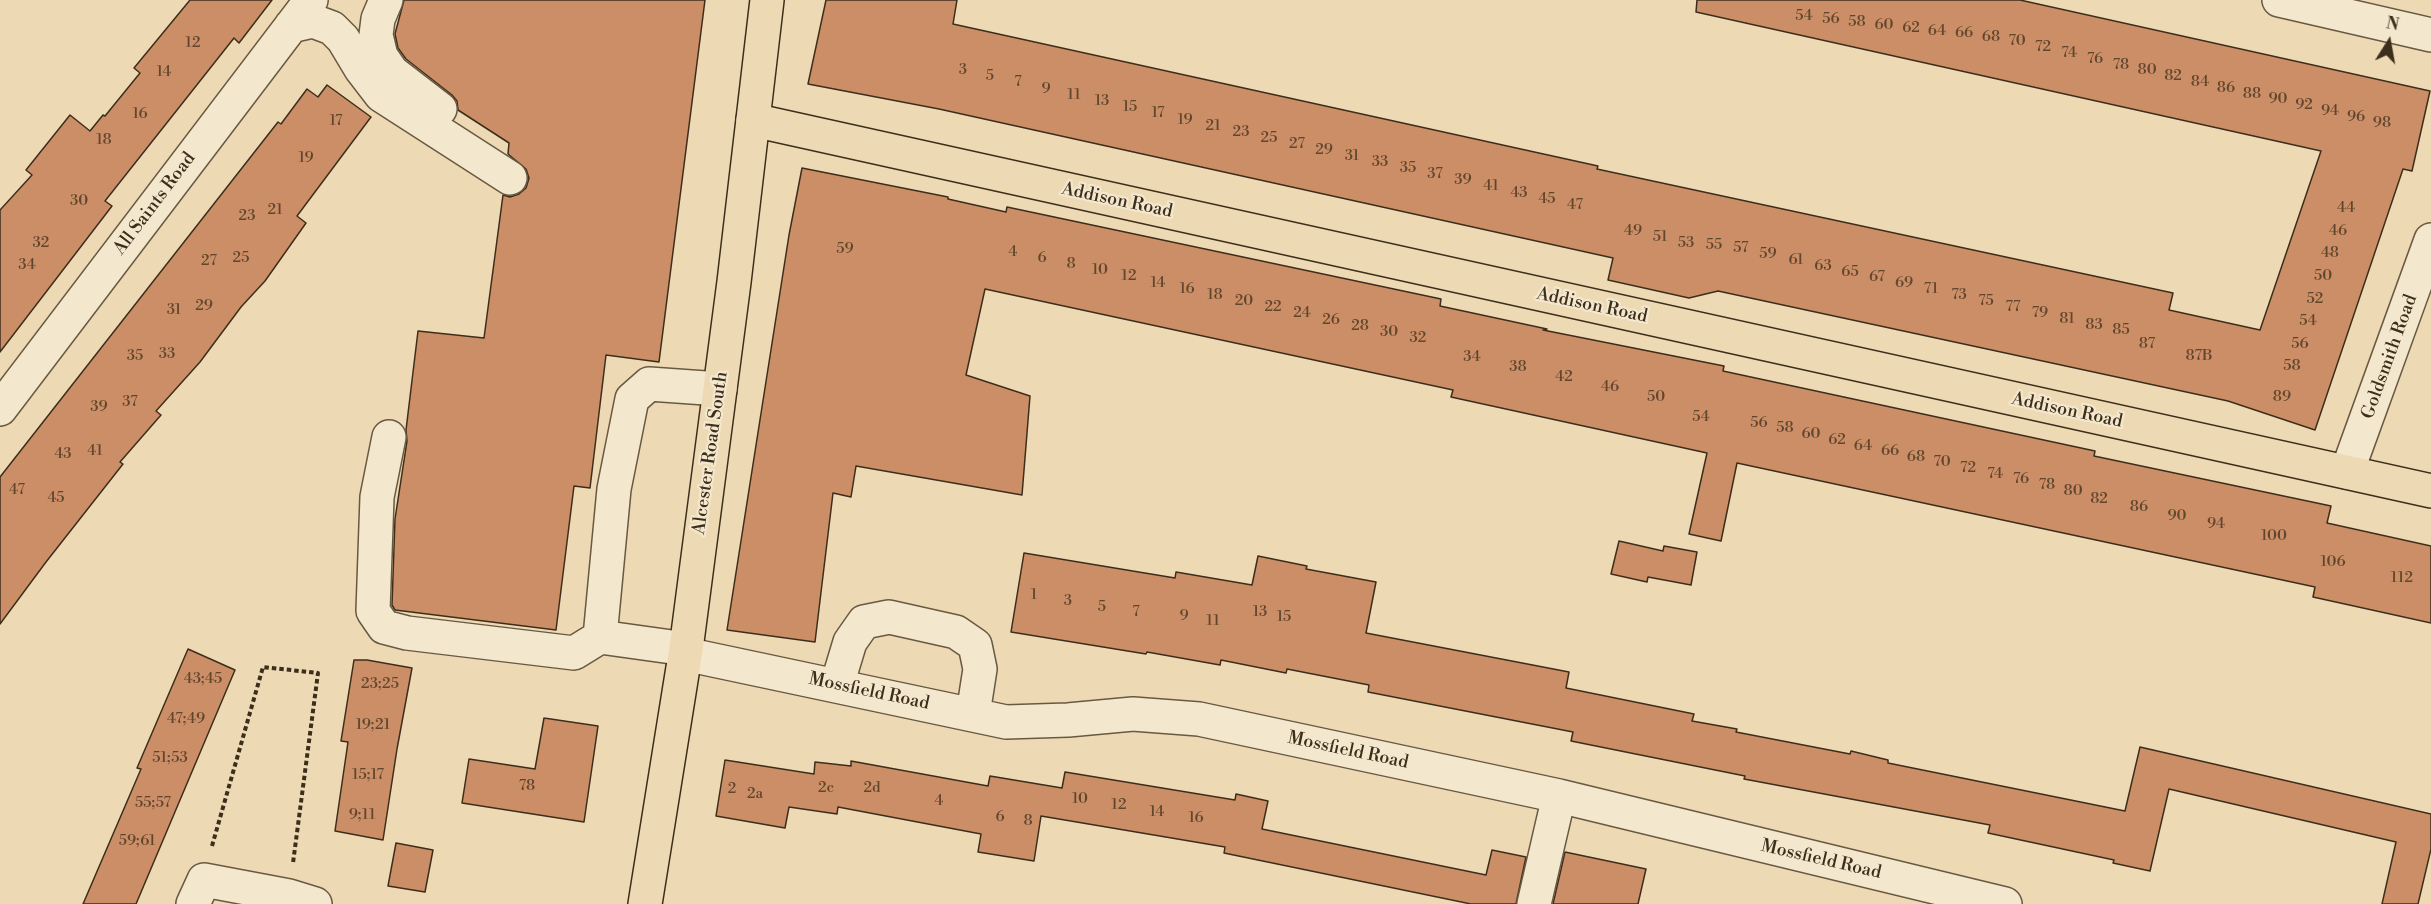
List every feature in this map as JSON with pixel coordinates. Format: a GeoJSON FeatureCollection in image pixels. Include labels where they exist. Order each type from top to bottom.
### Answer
{"type":"FeatureCollection","features":[{"type":"Feature","properties":{"kind":"main road","name":"Alcester Road South"},"geometry":{"type":"LineString","coordinates":[[645,904],[685,652],[720,389],[767,0]]}},
{"type":"Feature","properties":{"kind":"main road","name":"Addison Road"},"geometry":{"type":"LineString","coordinates":[[753,120],[2431,491]]}},
{"type":"Feature","properties":{"kind":"street","name":"All Saints Road"},"geometry":{"type":"LineString","coordinates":[[0,409],[310,0]]}},
{"type":"Feature","properties":{"kind":"street"},"geometry":{"type":"LineString","coordinates":[[291,26],[313,21],[332,28],[343,39],[361,69],[381,95],[512,170],[392,72],[381,56],[376,35],[378,19],[386,0]]}},
{"type":"Feature","properties":{"kind":"street"},"geometry":{"type":"LineString","coordinates":[[2279,0],[2431,35]]}},
{"type":"Feature","properties":{"kind":"street","name":"Goldsmith Road"},"geometry":{"type":"LineString","coordinates":[[2346,472],[2431,240]]}},
{"type":"Feature","properties":{"kind":"street"},"geometry":{"type":"LineString","coordinates":[[389,436],[377,497],[374,611],[384,627],[407,633],[574,653],[600,637],[614,489],[632,399],[649,384],[720,389]]}},
{"type":"Feature","properties":{"kind":"street"},"geometry":{"type":"LineString","coordinates":[[837,685],[850,642],[864,622],[889,618],[900,620],[956,632],[975,645],[980,669],[974,714]]}},
{"type":"Feature","properties":{"kind":"street","name":"Mossfield Road"},"geometry":{"type":"LineString","coordinates":[[600,637],[685,652],[1006,722],[1068,720],[1133,714],[1199,719],[1559,796],[2005,904]]}},
{"type":"Feature","properties":{"kind":"street"},"geometry":{"type":"LineString","coordinates":[[1534,904],[1559,796]]}},
{"type":"Feature","properties":{"kind":"street"},"geometry":{"type":"LineString","coordinates":[[198,892],[302,900]]}},
{"type":"Feature","properties":{"kind":"path"},"geometry":{"type":"LineString","coordinates":[[198,892],[263,667],[318,672],[302,900]]}},
{"type":"Feature","properties":{"kind":"building"},"geometry":{"type":"Polygon","coordinates":[[[190,0],[272,0],[239,43],[234,38],[105,201],[112,206],[0,352],[0,210],[32,175],[26,170],[70,115],[90,131],[103,115],[105,116],[140,73],[134,68],[190,0]]]}},
{"type":"Feature","properties":{"kind":"building"},"geometry":{"type":"Polygon","coordinates":[[[404,0],[705,0],[659,362],[606,355],[590,488],[574,486],[556,630],[395,610],[392,605],[395,519],[407,441],[406,430],[418,331],[484,338],[503,195],[510,197],[519,194],[526,188],[529,178],[526,169],[508,154],[509,143],[458,110],[457,101],[452,95],[406,59],[398,48],[395,34],[404,0]]]}},
{"type":"Feature","properties":{"kind":"building"},"geometry":{"type":"Polygon","coordinates":[[[826,0],[957,0],[953,24],[1598,166],[1597,169],[2173,293],[2169,310],[2260,330],[2321,151],[1696,12],[1697,0],[2020,0],[2430,91],[2412,171],[2403,169],[2315,430],[2228,401],[1718,291],[1689,298],[1608,280],[1613,258],[939,109],[808,84],[826,0]]]}},
{"type":"Feature","properties":{"kind":"building"},"geometry":{"type":"Polygon","coordinates":[[[327,85],[371,117],[297,216],[306,223],[265,281],[241,307],[200,362],[156,411],[161,415],[120,462],[123,464],[0,624],[0,477],[278,122],[281,124],[307,89],[318,97],[327,85]]]}},
{"type":"Feature","properties":{"kind":"building"},"geometry":{"type":"Polygon","coordinates":[[[802,168],[948,197],[948,199],[1006,212],[1007,207],[1441,299],[1440,306],[1547,329],[1543,330],[1724,366],[1723,371],[2095,451],[2094,456],[2331,506],[2327,523],[2431,546],[2431,623],[2313,597],[2315,587],[1737,463],[1721,541],[1689,534],[1707,453],[1451,397],[1453,390],[985,289],[966,375],[1030,396],[1022,495],[856,466],[851,497],[833,493],[815,642],[727,630],[789,235],[802,168]]]}},
{"type":"Feature","properties":{"kind":"building"},"geometry":{"type":"Polygon","coordinates":[[[1619,541],[1663,551],[1664,546],[1697,552],[1691,585],[1648,577],[1647,582],[1611,574],[1619,541]]]}},
{"type":"Feature","properties":{"kind":"building"},"geometry":{"type":"Polygon","coordinates":[[[1024,553],[1175,578],[1176,572],[1252,585],[1258,556],[1307,566],[1306,569],[1376,582],[1366,633],[1569,672],[1566,688],[1694,714],[1692,721],[1850,754],[1851,751],[1888,760],[1888,763],[2125,811],[2140,747],[2431,814],[2431,849],[2418,904],[2382,904],[2396,842],[2169,789],[2150,871],[2113,863],[2114,860],[1988,833],[1990,825],[1744,779],[1745,776],[1571,741],[1573,732],[1368,692],[1369,685],[1287,669],[1286,673],[1221,660],[1220,665],[1011,632],[1024,553]]]}},
{"type":"Feature","properties":{"kind":"building"},"geometry":{"type":"Polygon","coordinates":[[[188,649],[235,670],[136,904],[83,904],[141,769],[137,768],[188,649]]]}},
{"type":"Feature","properties":{"kind":"building"},"geometry":{"type":"Polygon","coordinates":[[[354,660],[412,668],[383,840],[335,831],[348,742],[341,741],[354,660]]]}},
{"type":"Feature","properties":{"kind":"building"},"geometry":{"type":"Polygon","coordinates":[[[544,718],[598,726],[584,822],[462,803],[469,759],[535,769],[544,718]]]}},
{"type":"Feature","properties":{"kind":"building"},"geometry":{"type":"Polygon","coordinates":[[[725,760],[814,774],[815,762],[851,766],[851,761],[988,786],[990,776],[1062,788],[1065,772],[1235,800],[1236,794],[1268,801],[1262,829],[1486,875],[1492,850],[1526,857],[1516,904],[1471,904],[1224,853],[1225,847],[1041,816],[1034,861],[978,852],[981,834],[838,807],[837,814],[789,807],[785,828],[716,816],[725,760]]]}},
{"type":"Feature","properties":{"kind":"building"},"geometry":{"type":"Polygon","coordinates":[[[396,843],[433,850],[425,892],[388,886],[396,843]]]}},
{"type":"Feature","properties":{"kind":"building"},"geometry":{"type":"Polygon","coordinates":[[[1565,852],[1646,869],[1638,904],[1553,904],[1565,852]]]}}]}
